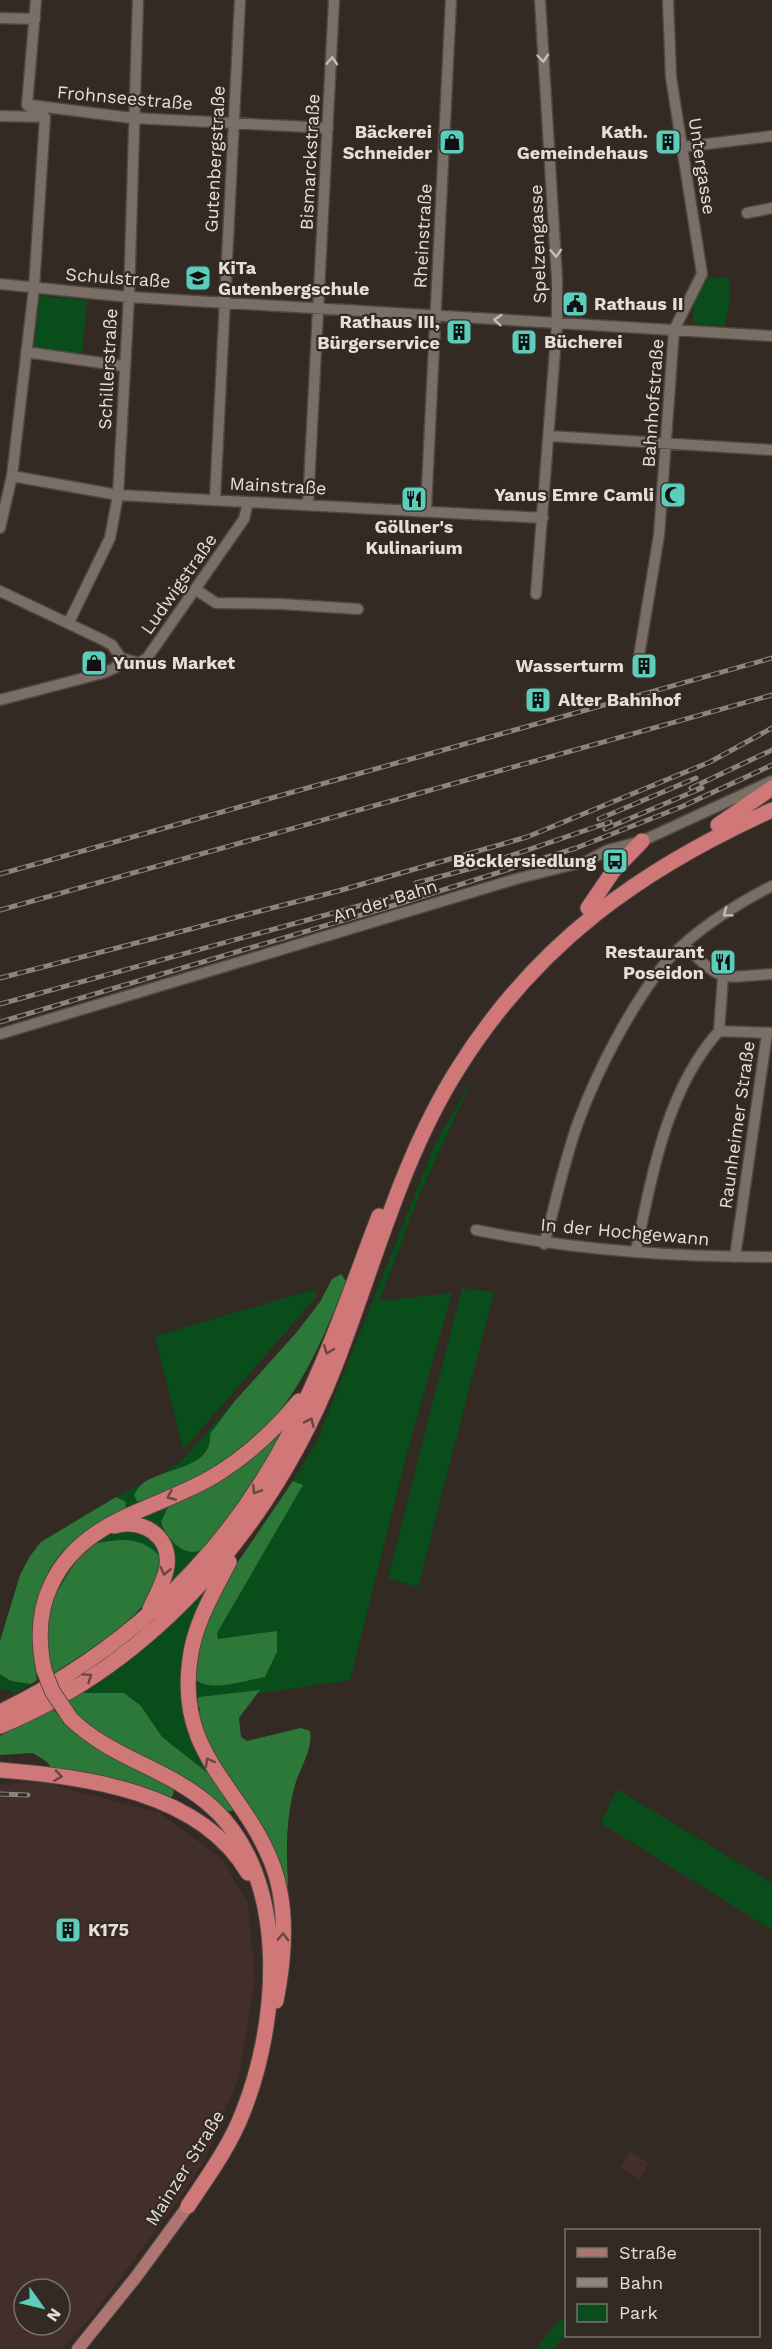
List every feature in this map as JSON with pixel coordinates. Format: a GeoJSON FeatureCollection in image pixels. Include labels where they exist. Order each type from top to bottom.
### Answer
{"type":"FeatureCollection","features":[{"type":"Feature","properties":{"kind":"highway"},"geometry":{"type":"LineString","coordinates":[[0,1712],[55,1683],[100,1654],[145,1618],[198,1566],[241,1513],[277,1456],[314,1383],[394,1176],[448,1067],[513,978],[588,908],[642,868],[718,825],[772,788]]}},
{"type":"Feature","properties":{"kind":"highway"},"geometry":{"type":"LineString","coordinates":[[718,825],[772,801]]}},
{"type":"Feature","properties":{"kind":"highway"},"geometry":{"type":"LineString","coordinates":[[0,1726],[32,1713],[63,1694],[138,1641],[198,1588],[243,1534],[283,1474],[314,1416],[419,1144],[457,1069],[492,1018],[531,971],[598,910],[674,858],[711,837],[772,810]]}},
{"type":"Feature","properties":{"kind":"highway"},"geometry":{"type":"LineString","coordinates":[[588,908],[614,870],[642,841]]}},
{"type":"Feature","properties":{"kind":"highway"},"geometry":{"type":"LineString","coordinates":[[267,1911],[252,1863],[239,1838],[222,1816],[189,1790],[107,1747],[71,1719],[52,1691],[44,1670],[40,1630],[48,1590],[69,1556],[100,1530],[194,1486],[232,1464],[270,1434],[314,1383]]}},
{"type":"Feature","properties":{"kind":"highway"},"geometry":{"type":"LineString","coordinates":[[100,1530],[122,1524],[138,1524],[152,1531],[165,1547],[165,1574],[145,1618]]}},
{"type":"Feature","properties":{"kind":"highway"},"geometry":{"type":"LineString","coordinates":[[243,1534],[200,1621],[190,1659],[188,1689],[192,1715],[202,1749],[266,1849],[282,1902],[281,1979],[273,2020],[261,2056]]}},
{"type":"Feature","properties":{"kind":"highway"},"geometry":{"type":"LineString","coordinates":[[0,1770],[37,1773],[107,1785],[143,1796],[188,1816],[222,1839],[237,1856],[267,1911]]}},
{"type":"Feature","properties":{"kind":"highway","name":"Mainzer Straße"},"geometry":{"type":"LineString","coordinates":[[193,2209],[238,2124],[261,2056],[270,1966],[267,1911]]}},
{"type":"Feature","properties":{"kind":"main road","name":"Mainzer Straße"},"geometry":{"type":"LineString","coordinates":[[78,2349],[193,2209]]}},
{"type":"Feature","properties":{"kind":"street"},"geometry":{"type":"LineString","coordinates":[[0,528],[12,476],[34,288],[45,117],[27,105],[36,0]]}},
{"type":"Feature","properties":{"kind":"street","name":"Schillerstraße"},"geometry":{"type":"LineString","coordinates":[[69,622],[110,538],[118,495],[123,366],[129,297],[132,118],[138,0]]}},
{"type":"Feature","properties":{"kind":"street","name":"Gutenbergstraße"},"geometry":{"type":"LineString","coordinates":[[215,499],[240,0]]}},
{"type":"Feature","properties":{"kind":"street","name":"Bismarckstraße"},"geometry":{"type":"LineString","coordinates":[[308,505],[334,0]]}},
{"type":"Feature","properties":{"kind":"street","name":"Rheinstraße"},"geometry":{"type":"LineString","coordinates":[[426,509],[451,0]]}},
{"type":"Feature","properties":{"kind":"street","name":"Spelzengasse"},"geometry":{"type":"LineString","coordinates":[[536,594],[557,324],[557,269],[540,0]]}},
{"type":"Feature","properties":{"kind":"street","name":"Untergasse"},"geometry":{"type":"LineString","coordinates":[[668,0],[671,77],[702,274],[674,330]]}},
{"type":"Feature","properties":{"kind":"street"},"geometry":{"type":"LineString","coordinates":[[0,18],[35,19]]}},
{"type":"Feature","properties":{"kind":"street","name":"Frohnseestraße"},"geometry":{"type":"LineString","coordinates":[[27,105],[132,118],[328,128]]}},
{"type":"Feature","properties":{"kind":"street","name":"Frohnseestraße"},"geometry":{"type":"LineString","coordinates":[[0,116],[45,117]]}},
{"type":"Feature","properties":{"kind":"street"},"geometry":{"type":"LineString","coordinates":[[682,147],[772,136]]}},
{"type":"Feature","properties":{"kind":"street"},"geometry":{"type":"LineString","coordinates":[[747,213],[772,208]]}},
{"type":"Feature","properties":{"kind":"street","name":"Schulstraße"},"geometry":{"type":"LineString","coordinates":[[0,284],[129,297],[772,336]]}},
{"type":"Feature","properties":{"kind":"street","name":"Bahnhofstraße"},"geometry":{"type":"LineString","coordinates":[[639,656],[660,535],[674,330]]}},
{"type":"Feature","properties":{"kind":"street"},"geometry":{"type":"LineString","coordinates":[[26,352],[123,366]]}},
{"type":"Feature","properties":{"kind":"street"},"geometry":{"type":"LineString","coordinates":[[549,436],[772,450]]}},
{"type":"Feature","properties":{"kind":"street","name":"Mainstraße"},"geometry":{"type":"LineString","coordinates":[[12,476],[118,495],[426,509],[543,518]]}},
{"type":"Feature","properties":{"kind":"street","name":"Ludwigstraße"},"geometry":{"type":"LineString","coordinates":[[121,658],[139,663],[147,658],[244,519],[248,502]]}},
{"type":"Feature","properties":{"kind":"street"},"geometry":{"type":"LineString","coordinates":[[195,590],[216,603],[358,609]]}},
{"type":"Feature","properties":{"kind":"street"},"geometry":{"type":"LineString","coordinates":[[0,591],[69,622],[112,645],[121,658],[115,668],[103,673],[0,700]]}},
{"type":"Feature","properties":{"kind":"street","name":"An der Bahn"},"geometry":{"type":"LineString","coordinates":[[0,1034],[516,879],[587,861],[608,850],[642,841],[772,781]]}},
{"type":"Feature","properties":{"kind":"street"},"geometry":{"type":"LineString","coordinates":[[544,1244],[579,1120],[608,1057],[644,993],[663,966],[684,945],[744,900],[772,886]]}},
{"type":"Feature","properties":{"kind":"street"},"geometry":{"type":"LineString","coordinates":[[684,945],[713,974],[723,977],[772,974]]}},
{"type":"Feature","properties":{"kind":"street"},"geometry":{"type":"LineString","coordinates":[[636,1251],[650,1185],[670,1117],[708,1043],[719,1030],[723,977]]}},
{"type":"Feature","properties":{"kind":"street"},"geometry":{"type":"LineString","coordinates":[[719,1030],[769,1033]]}},
{"type":"Feature","properties":{"kind":"street","name":"Raunheimer Straße"},"geometry":{"type":"LineString","coordinates":[[735,1257],[769,1033]]}},
{"type":"Feature","properties":{"kind":"street","name":"In der Hochgewann"},"geometry":{"type":"LineString","coordinates":[[477,1230],[544,1244],[735,1257],[772,1257]]}},
{"type":"Feature","properties":{"kind":"shaded area"},"geometry":{"type":"Polygon","coordinates":[[[42,1782],[160,1813],[221,1858],[248,1903],[255,1981],[239,2077],[204,2161],[178,2201],[92,2316],[62,2349],[0,2349],[0,1784],[42,1782]]]}},
{"type":"Feature","properties":{"kind":"shaded area"},"geometry":{"type":"Polygon","coordinates":[[[630,2151],[649,2163],[639,2179],[620,2167],[630,2151]]]}},
{"type":"Feature","properties":{"kind":"green space"},"geometry":{"type":"Polygon","coordinates":[[[729,277],[730,301],[725,326],[693,324],[694,303],[708,278],[729,277]]]}},
{"type":"Feature","properties":{"kind":"green space"},"geometry":{"type":"Polygon","coordinates":[[[39,296],[87,300],[82,355],[34,350],[39,296]]]}},
{"type":"Feature","properties":{"kind":"green space"},"geometry":{"type":"Polygon","coordinates":[[[474,1076],[421,1191],[379,1301],[452,1293],[407,1453],[350,1680],[258,1694],[260,1691],[238,1693],[200,1709],[196,1725],[194,1678],[208,1686],[265,1677],[277,1652],[217,1639],[217,1633],[302,1486],[293,1481],[317,1441],[435,1144],[474,1076]]]}},
{"type":"Feature","properties":{"kind":"green space"},"geometry":{"type":"Polygon","coordinates":[[[341,1274],[346,1281],[311,1361],[297,1387],[261,1432],[240,1452],[215,1469],[144,1502],[137,1501],[134,1495],[142,1484],[151,1478],[196,1461],[204,1454],[209,1446],[210,1434],[234,1402],[296,1333],[320,1302],[332,1279],[341,1274]]]}},
{"type":"Feature","properties":{"kind":"green space"},"geometry":{"type":"Polygon","coordinates":[[[462,1288],[494,1292],[418,1587],[388,1578],[462,1288]]]}},
{"type":"Feature","properties":{"kind":"green space"},"geometry":{"type":"Polygon","coordinates":[[[316,1289],[316,1297],[183,1450],[155,1336],[316,1289]]]}},
{"type":"Feature","properties":{"kind":"green space"},"geometry":{"type":"Polygon","coordinates":[[[234,1402],[210,1434],[206,1451],[201,1457],[161,1475],[182,1460],[234,1402]]]}},
{"type":"Feature","properties":{"kind":"green space"},"geometry":{"type":"Polygon","coordinates":[[[286,1425],[259,1473],[209,1545],[193,1552],[186,1551],[173,1542],[161,1522],[167,1509],[176,1499],[286,1425]]]}},
{"type":"Feature","properties":{"kind":"green space"},"geometry":{"type":"Polygon","coordinates":[[[293,1481],[303,1485],[217,1633],[218,1639],[277,1631],[277,1652],[265,1677],[218,1686],[200,1683],[194,1678],[194,1653],[225,1581],[293,1481]]]}},
{"type":"Feature","properties":{"kind":"green space"},"geometry":{"type":"Polygon","coordinates":[[[141,1484],[134,1495],[144,1502],[125,1510],[126,1502],[117,1497],[141,1484]]]}},
{"type":"Feature","properties":{"kind":"green space"},"geometry":{"type":"Polygon","coordinates":[[[116,1497],[126,1502],[125,1510],[92,1528],[63,1551],[44,1580],[35,1612],[33,1630],[37,1680],[31,1684],[11,1681],[0,1674],[0,1641],[20,1575],[30,1556],[41,1542],[116,1497]]]}},
{"type":"Feature","properties":{"kind":"green space"},"geometry":{"type":"Polygon","coordinates":[[[176,1499],[208,1546],[160,1596],[168,1545],[129,1521],[176,1499]]]}},
{"type":"Feature","properties":{"kind":"green space"},"geometry":{"type":"Polygon","coordinates":[[[114,1530],[130,1531],[150,1538],[155,1543],[161,1558],[121,1540],[94,1544],[48,1613],[56,1584],[88,1543],[114,1530]]]}},
{"type":"Feature","properties":{"kind":"green space"},"geometry":{"type":"Polygon","coordinates":[[[121,1540],[143,1544],[161,1558],[152,1593],[140,1609],[117,1630],[53,1674],[47,1653],[46,1630],[47,1615],[54,1598],[73,1566],[87,1549],[99,1543],[121,1540]]]}},
{"type":"Feature","properties":{"kind":"green space"},"geometry":{"type":"Polygon","coordinates":[[[221,1568],[183,1687],[213,1777],[162,1737],[141,1706],[124,1693],[80,1693],[66,1699],[221,1568]]]}},
{"type":"Feature","properties":{"kind":"green space"},"geometry":{"type":"Polygon","coordinates":[[[0,1674],[11,1681],[31,1684],[14,1694],[9,1690],[0,1690],[0,1674]]]}},
{"type":"Feature","properties":{"kind":"green space"},"geometry":{"type":"Polygon","coordinates":[[[260,1690],[239,1718],[241,1737],[247,1741],[301,1728],[310,1731],[310,1745],[295,1785],[290,1809],[287,1847],[288,1884],[285,1889],[196,1725],[200,1709],[196,1702],[199,1697],[260,1690]]]}},
{"type":"Feature","properties":{"kind":"green space"},"geometry":{"type":"Polygon","coordinates":[[[80,1693],[124,1693],[141,1706],[162,1737],[213,1777],[234,1807],[234,1811],[226,1811],[118,1749],[98,1734],[66,1699],[80,1693]]]}},
{"type":"Feature","properties":{"kind":"green space"},"geometry":{"type":"Polygon","coordinates":[[[50,1706],[75,1731],[104,1751],[167,1783],[174,1789],[173,1795],[168,1800],[53,1770],[47,1762],[33,1753],[0,1755],[0,1736],[50,1706]]]}},
{"type":"Feature","properties":{"kind":"green space"},"geometry":{"type":"Polygon","coordinates":[[[617,1789],[772,1883],[772,1930],[601,1823],[617,1789]]]}},
{"type":"Feature","properties":{"kind":"green space"},"geometry":{"type":"Polygon","coordinates":[[[565,2317],[565,2334],[553,2349],[536,2349],[553,2327],[565,2317]]]}},
{"type":"Feature","properties":{"kind":"railway"},"geometry":{"type":"LineString","coordinates":[[0,874],[772,658]]}},
{"type":"Feature","properties":{"kind":"railway"},"geometry":{"type":"LineString","coordinates":[[0,910],[772,695]]}},
{"type":"Feature","properties":{"kind":"railway"},"geometry":{"type":"LineString","coordinates":[[0,978],[338,891],[527,837],[710,762],[772,728]]}},
{"type":"Feature","properties":{"kind":"railway"},"geometry":{"type":"LineString","coordinates":[[691,788],[772,750]]}},
{"type":"Feature","properties":{"kind":"railway"},"geometry":{"type":"LineString","coordinates":[[0,1022],[395,905],[576,848],[681,807],[772,765]]}},
{"type":"Feature","properties":{"kind":"railway"},"geometry":{"type":"LineString","coordinates":[[599,819],[696,778]]}},
{"type":"Feature","properties":{"kind":"railway"},"geometry":{"type":"LineString","coordinates":[[605,829],[702,788]]}},
{"type":"Feature","properties":{"kind":"railway"},"geometry":{"type":"LineString","coordinates":[[416,883],[480,866],[610,822]]}},
{"type":"Feature","properties":{"kind":"railway"},"geometry":{"type":"LineString","coordinates":[[0,1004],[428,887]]}},
{"type":"Feature","properties":{"kind":"railway"},"geometry":{"type":"LineString","coordinates":[[0,1794],[28,1795]]}},
{"type":"Feature","properties":{"kind":"place","name":"Bäckerei Schneider"},"geometry":{"type":"Point","coordinates":[452,142]}},
{"type":"Feature","properties":{"kind":"place","name":"Kath. Gemeindehaus"},"geometry":{"type":"Point","coordinates":[668,142]}},
{"type":"Feature","properties":{"kind":"place","name":"KiTa Gutenbergschule"},"geometry":{"type":"Point","coordinates":[198,278]}},
{"type":"Feature","properties":{"kind":"place","name":"Rathaus II"},"geometry":{"type":"Point","coordinates":[575,304]}},
{"type":"Feature","properties":{"kind":"place","name":"Rathaus III, Bürgerservice"},"geometry":{"type":"Point","coordinates":[459,332]}},
{"type":"Feature","properties":{"kind":"place","name":"Bücherei"},"geometry":{"type":"Point","coordinates":[524,342]}},
{"type":"Feature","properties":{"kind":"place","name":"Yanus Emre Camli"},"geometry":{"type":"Point","coordinates":[673,495]}},
{"type":"Feature","properties":{"kind":"place","name":"Göllner's Kulinarium"},"geometry":{"type":"Point","coordinates":[414,499]}},
{"type":"Feature","properties":{"kind":"place","name":"Yunus Market"},"geometry":{"type":"Point","coordinates":[94,663]}},
{"type":"Feature","properties":{"kind":"place","name":"Wasserturm"},"geometry":{"type":"Point","coordinates":[644,666]}},
{"type":"Feature","properties":{"kind":"place","name":"Alter Bahnhof"},"geometry":{"type":"Point","coordinates":[538,700]}},
{"type":"Feature","properties":{"kind":"place","name":"Böcklersiedlung"},"geometry":{"type":"Point","coordinates":[615,861]}},
{"type":"Feature","properties":{"kind":"place","name":"Restaurant Poseidon"},"geometry":{"type":"Point","coordinates":[723,962]}},
{"type":"Feature","properties":{"kind":"place","name":"K175"},"geometry":{"type":"Point","coordinates":[68,1930]}}]}
